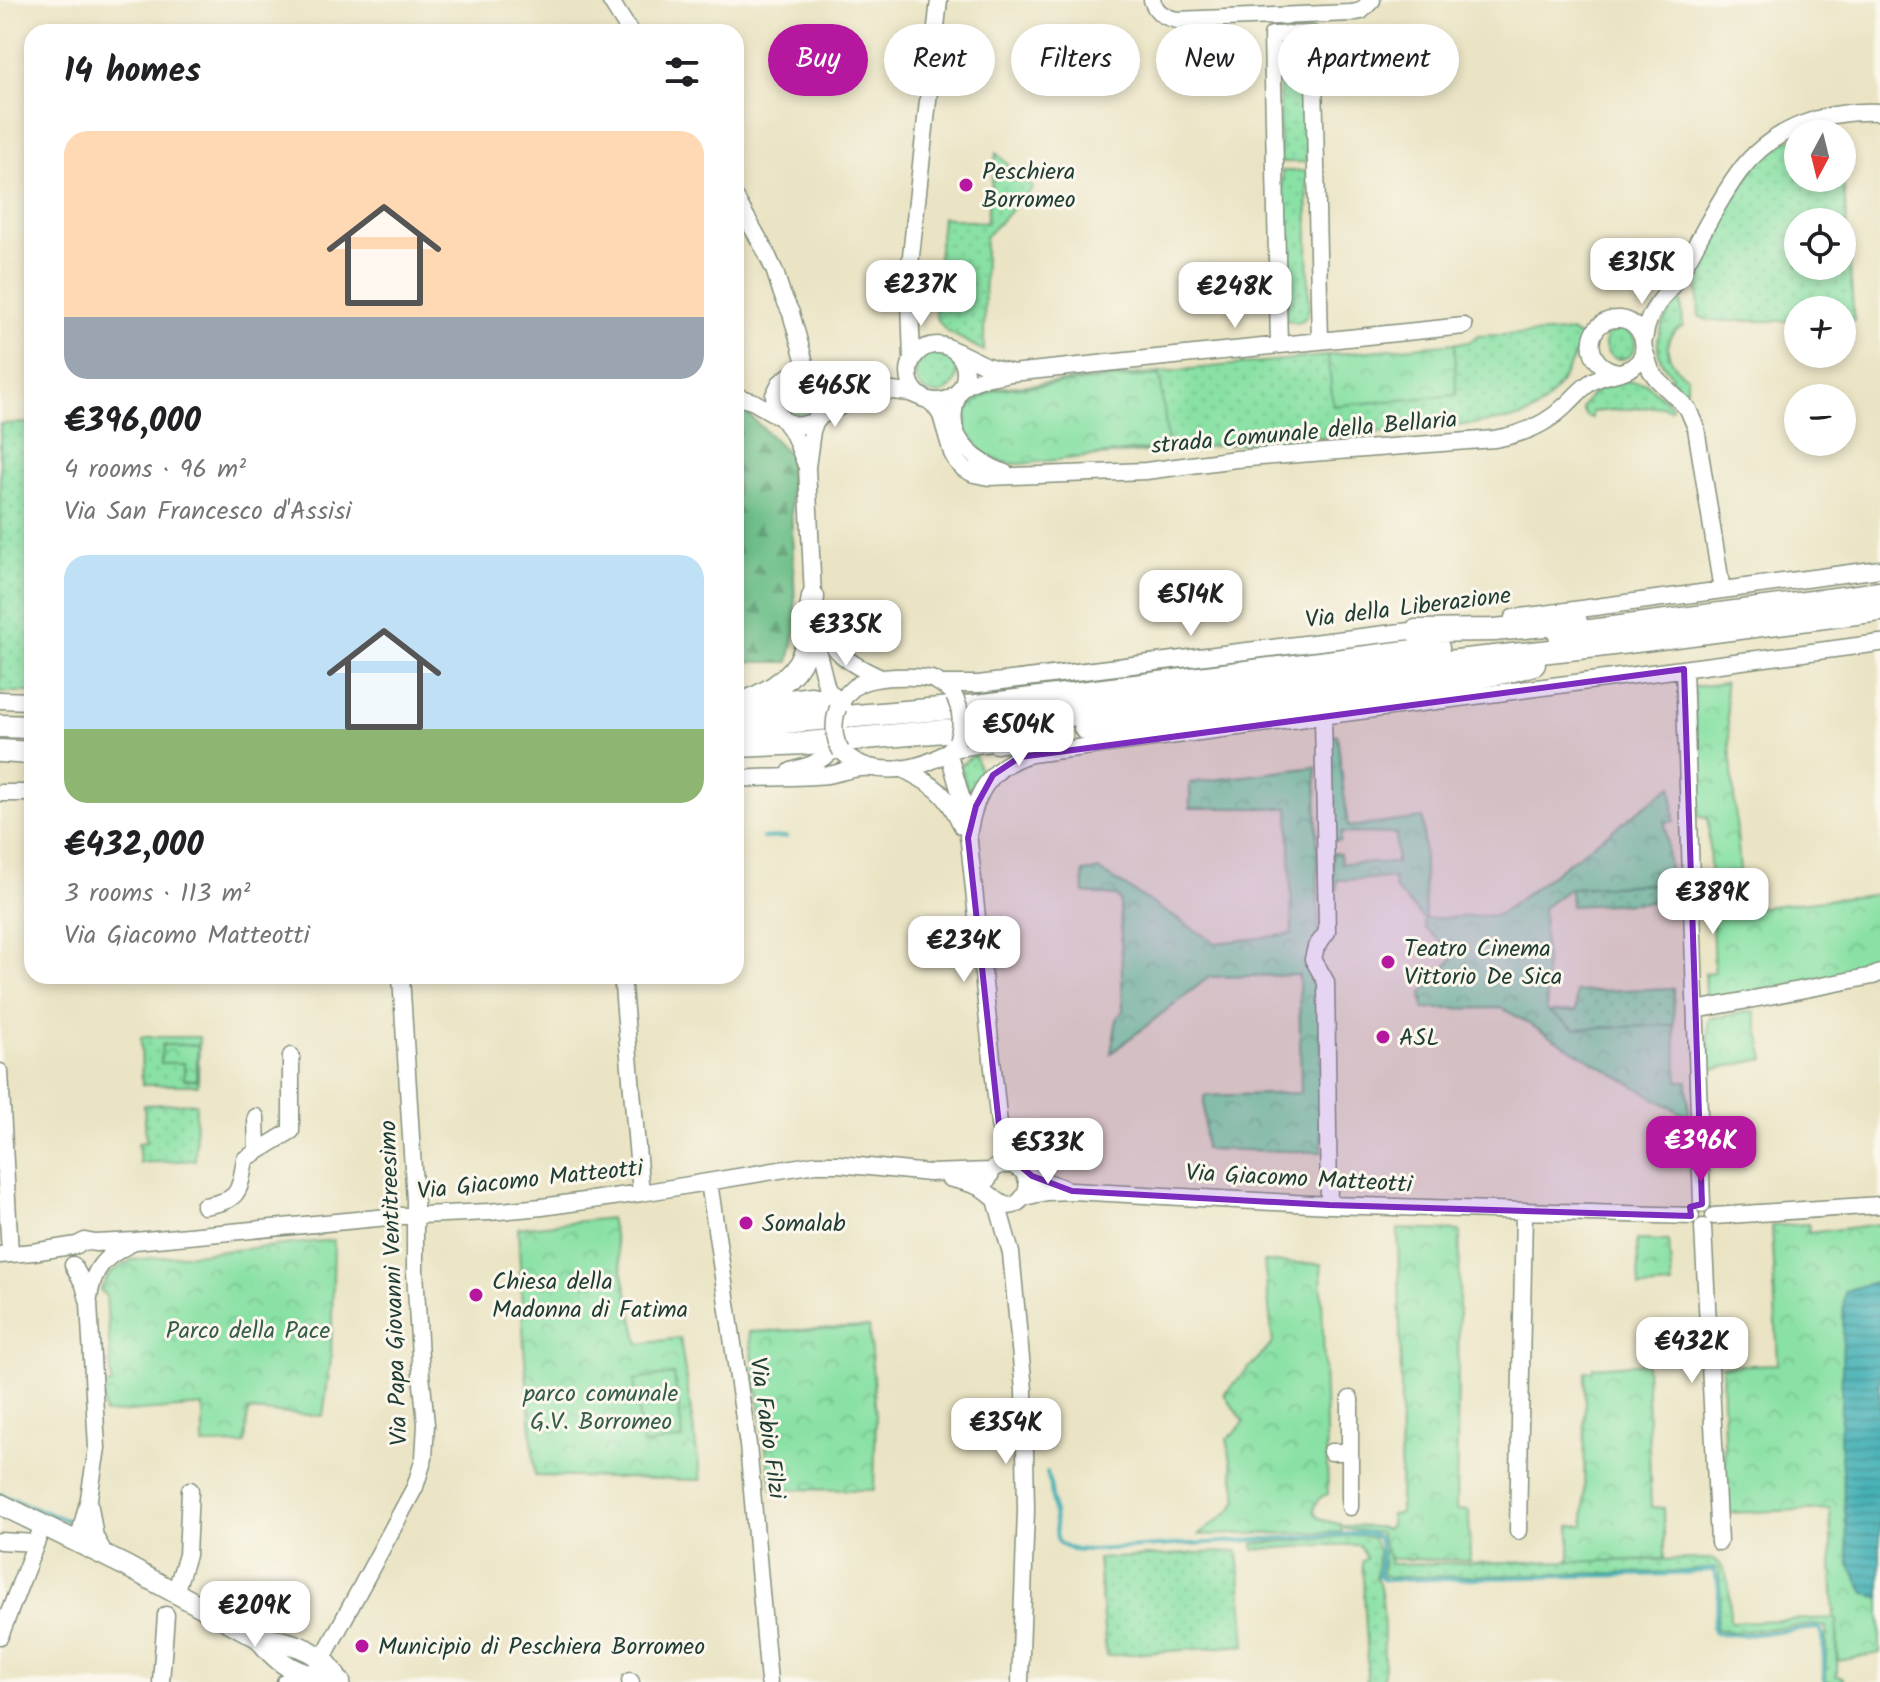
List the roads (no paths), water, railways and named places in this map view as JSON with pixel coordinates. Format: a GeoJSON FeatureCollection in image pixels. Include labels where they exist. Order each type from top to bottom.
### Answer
{"type":"FeatureCollection","features":[{"type":"Feature","properties":{"kind":"highway"},"geometry":{"type":"LineString","coordinates":[[744,725],[976,706],[1880,593]]}},
{"type":"Feature","properties":{"kind":"highway"},"geometry":{"type":"LineString","coordinates":[[744,704],[768,693],[804,654],[813,597]]}},
{"type":"Feature","properties":{"kind":"highway"},"geometry":{"type":"LineString","coordinates":[[1416,631],[1517,628],[1667,613],[1752,610]]}},
{"type":"Feature","properties":{"kind":"highway"},"geometry":{"type":"LineString","coordinates":[[744,746],[978,728],[1429,664],[1880,610]]}},
{"type":"Feature","properties":{"kind":"highway"},"geometry":{"type":"LineString","coordinates":[[997,742],[1062,731],[1446,683],[1510,671],[1597,646]]}},
{"type":"Feature","properties":{"kind":"highway"},"geometry":{"type":"LineString","coordinates":[[744,707],[811,698],[839,705]]}},
{"type":"Feature","properties":{"kind":"highway"},"geometry":{"type":"LineString","coordinates":[[0,724],[24,724]]}},
{"type":"Feature","properties":{"kind":"highway"},"geometry":{"type":"LineString","coordinates":[[0,749],[24,750]]}},
{"type":"Feature","properties":{"kind":"main road"},"geometry":{"type":"LineString","coordinates":[[0,1504],[39,1534],[78,1542],[279,1649],[289,1668],[332,1670],[338,1681]]}},
{"type":"Feature","properties":{"kind":"street"},"geometry":{"type":"LineString","coordinates":[[610,0],[625,24]]}},
{"type":"Feature","properties":{"kind":"street"},"geometry":{"type":"LineString","coordinates":[[939,0],[910,256],[909,378],[911,386],[941,415],[952,453],[960,465],[984,476],[1016,476]]}},
{"type":"Feature","properties":{"kind":"street"},"geometry":{"type":"LineString","coordinates":[[1152,0],[1158,12],[1177,20],[1351,13],[1361,11],[1372,0]]}},
{"type":"Feature","properties":{"kind":"street"},"geometry":{"type":"LineString","coordinates":[[1279,345],[1272,35],[1313,34],[1320,341]]}},
{"type":"Feature","properties":{"kind":"street"},"geometry":{"type":"LineString","coordinates":[[1579,390],[1638,362],[1650,317],[1740,170],[1755,154],[1808,121],[1847,112],[1880,112]]}},
{"type":"Feature","properties":{"kind":"street"},"geometry":{"type":"LineString","coordinates":[[744,213],[765,250],[791,313],[807,370],[823,389],[826,398],[824,409],[812,431],[807,467],[815,641],[827,689],[839,705]]}},
{"type":"Feature","properties":{"kind":"street"},"geometry":{"type":"LineString","coordinates":[[782,294],[790,353],[789,365],[775,391],[775,409],[794,435],[807,467]]}},
{"type":"Feature","properties":{"kind":"street"},"geometry":{"type":"LineString","coordinates":[[1579,390],[1589,368],[1594,333],[1599,327],[1643,310],[1662,298]]}},
{"type":"Feature","properties":{"kind":"street"},"geometry":{"type":"LineString","coordinates":[[910,312],[929,338],[987,366],[1011,373]]}},
{"type":"Feature","properties":{"kind":"street"},"geometry":{"type":"LineString","coordinates":[[1618,319],[1627,320],[1640,332],[1647,362],[1657,379],[1690,413],[1698,436],[1722,590]]}},
{"type":"Feature","properties":{"kind":"street"},"geometry":{"type":"LineString","coordinates":[[1016,476],[972,456],[957,433],[953,419],[956,401],[963,388],[976,381],[1011,373],[1464,326]]}},
{"type":"Feature","properties":{"kind":"street"},"geometry":{"type":"LineString","coordinates":[[744,398],[791,425],[801,426],[858,397],[880,392],[905,392],[937,402],[947,400],[963,385],[963,363],[949,348],[929,346],[918,352],[910,364],[880,392]]}},
{"type":"Feature","properties":{"kind":"street"},"geometry":{"type":"LineString","coordinates":[[1591,346],[1597,362],[1611,371],[1644,373],[1657,379]]}},
{"type":"Feature","properties":{"kind":"street"},"geometry":{"type":"LineString","coordinates":[[744,393],[761,391],[792,375],[803,374],[837,393],[858,397]]}},
{"type":"Feature","properties":{"kind":"street","name":"strada Comunale della Bellaria"},"geometry":{"type":"LineString","coordinates":[[1016,476],[1146,471],[1236,459],[1494,439],[1515,435],[1539,425],[1557,413],[1579,390]]}},
{"type":"Feature","properties":{"kind":"street","name":"Via della Liberazione"},"geometry":{"type":"LineString","coordinates":[[942,684],[971,684],[1416,631],[1880,569]]}},
{"type":"Feature","properties":{"kind":"street"},"geometry":{"type":"LineString","coordinates":[[813,597],[822,627],[836,650],[844,658],[881,678]]}},
{"type":"Feature","properties":{"kind":"street"},"geometry":{"type":"LineString","coordinates":[[968,838],[984,786],[1010,761],[1026,755],[1880,643]]}},
{"type":"Feature","properties":{"kind":"street"},"geometry":{"type":"LineString","coordinates":[[1684,669],[1702,1216],[1719,1542]]}},
{"type":"Feature","properties":{"kind":"street"},"geometry":{"type":"LineString","coordinates":[[871,768],[857,763],[837,747],[835,720],[839,705],[848,692],[859,684],[881,678],[918,677],[942,684],[954,696],[961,716],[961,727],[952,747],[952,770],[965,805],[999,1125],[1009,1153],[1028,1184],[1011,1253]]}},
{"type":"Feature","properties":{"kind":"street"},"geometry":{"type":"LineString","coordinates":[[0,700],[24,701]]}},
{"type":"Feature","properties":{"kind":"street"},"geometry":{"type":"LineString","coordinates":[[1323,716],[1327,932],[1316,947],[1313,959],[1326,982],[1329,1205]]}},
{"type":"Feature","properties":{"kind":"street"},"geometry":{"type":"LineString","coordinates":[[744,778],[824,775],[855,767],[901,768],[923,764],[952,747],[997,742],[1043,752]]}},
{"type":"Feature","properties":{"kind":"street"},"geometry":{"type":"LineString","coordinates":[[776,776],[813,764],[837,747]]}},
{"type":"Feature","properties":{"kind":"street"},"geometry":{"type":"LineString","coordinates":[[901,768],[932,784],[945,795],[968,838]]}},
{"type":"Feature","properties":{"kind":"street"},"geometry":{"type":"LineString","coordinates":[[0,793],[24,793]]}},
{"type":"Feature","properties":{"kind":"street"},"geometry":{"type":"LineString","coordinates":[[1696,1010],[1880,973]]}},
{"type":"Feature","properties":{"kind":"street","name":"Via Papa Giovanni Ventitreesimo"},"geometry":{"type":"LineString","coordinates":[[314,1667],[411,1496],[422,1472],[426,1446],[401,984]]}},
{"type":"Feature","properties":{"kind":"street"},"geometry":{"type":"LineString","coordinates":[[623,984],[641,1193]]}},
{"type":"Feature","properties":{"kind":"street"},"geometry":{"type":"LineString","coordinates":[[204,1206],[223,1203],[231,1198],[240,1188],[245,1159],[291,1131],[291,1056]]}},
{"type":"Feature","properties":{"kind":"street"},"geometry":{"type":"LineString","coordinates":[[0,1072],[5,1255]]}},
{"type":"Feature","properties":{"kind":"street"},"geometry":{"type":"LineString","coordinates":[[256,1117],[257,1152]]}},
{"type":"Feature","properties":{"kind":"street"},"geometry":{"type":"LineString","coordinates":[[999,1125],[987,1184],[1011,1253],[1024,1390],[1026,1510],[1020,1682]]}},
{"type":"Feature","properties":{"kind":"street","name":"Via Giacomo Matteotti"},"geometry":{"type":"LineString","coordinates":[[5,1255],[77,1245],[85,1241],[135,1241],[415,1215],[523,1209],[829,1163],[929,1173],[969,1183],[994,1198]]}},
{"type":"Feature","properties":{"kind":"street"},"geometry":{"type":"LineString","coordinates":[[992,1170],[1007,1164],[1021,1170]]}},
{"type":"Feature","properties":{"kind":"street","name":"Via Giacomo Matteotti"},"geometry":{"type":"LineString","coordinates":[[929,1173],[992,1170]]}},
{"type":"Feature","properties":{"kind":"street","name":"Via Giacomo Matteotti"},"geometry":{"type":"LineString","coordinates":[[1021,1170],[1072,1191]]}},
{"type":"Feature","properties":{"kind":"street","name":"Via Fabio Filzi"},"geometry":{"type":"LineString","coordinates":[[709,1182],[748,1445],[769,1682]]}},
{"type":"Feature","properties":{"kind":"street","name":"Via Giacomo Matteotti"},"geometry":{"type":"LineString","coordinates":[[1022,1199],[1047,1192],[1072,1191],[1329,1205],[1702,1216],[1880,1205]]}},
{"type":"Feature","properties":{"kind":"street"},"geometry":{"type":"LineString","coordinates":[[994,1198],[1007,1205],[1022,1199]]}},
{"type":"Feature","properties":{"kind":"street"},"geometry":{"type":"LineString","coordinates":[[1518,1531],[1524,1211]]}},
{"type":"Feature","properties":{"kind":"street","name":"Via Giacomo Matteotti"},"geometry":{"type":"LineString","coordinates":[[100,1265],[117,1250],[135,1241]]}},
{"type":"Feature","properties":{"kind":"street"},"geometry":{"type":"LineString","coordinates":[[78,1542],[89,1498],[97,1435],[89,1303],[102,1250],[95,1243]]}},
{"type":"Feature","properties":{"kind":"street"},"geometry":{"type":"LineString","coordinates":[[77,1245],[71,1254],[89,1303]]}},
{"type":"Feature","properties":{"kind":"street"},"geometry":{"type":"LineString","coordinates":[[33,1252],[55,1258],[86,1273],[100,1265]]}},
{"type":"Feature","properties":{"kind":"street"},"geometry":{"type":"LineString","coordinates":[[1350,1399],[1350,1507]]}},
{"type":"Feature","properties":{"kind":"street"},"geometry":{"type":"LineString","coordinates":[[1331,1452],[1350,1452]]}},
{"type":"Feature","properties":{"kind":"street"},"geometry":{"type":"LineString","coordinates":[[175,1593],[187,1555],[190,1490]]}},
{"type":"Feature","properties":{"kind":"street"},"geometry":{"type":"LineString","coordinates":[[89,1498],[95,1537],[106,1556]]}},
{"type":"Feature","properties":{"kind":"street"},"geometry":{"type":"LineString","coordinates":[[0,1541],[39,1534]]}},
{"type":"Feature","properties":{"kind":"street"},"geometry":{"type":"LineString","coordinates":[[1,1629],[39,1534]]}},
{"type":"Feature","properties":{"kind":"street"},"geometry":{"type":"LineString","coordinates":[[161,1682],[166,1615]]}},
{"type":"Feature","properties":{"kind":"street"},"geometry":{"type":"LineString","coordinates":[[277,1682],[279,1649]]}},
{"type":"Feature","properties":{"kind":"street"},"geometry":{"type":"LineString","coordinates":[[285,1682],[314,1667]]}},
{"type":"Feature","properties":{"kind":"water"},"geometry":{"type":"Polygon","coordinates":[[[1880,1280],[1880,1599],[1865,1593],[1849,1565],[1840,1444],[1844,1291],[1880,1280]]]}},
{"type":"Feature","properties":{"kind":"waterway"},"geometry":{"type":"LineString","coordinates":[[763,838],[786,837]]}},
{"type":"Feature","properties":{"kind":"waterway"},"geometry":{"type":"LineString","coordinates":[[1047,1472],[1057,1539],[1063,1546],[1072,1549],[1366,1533],[1378,1537],[1381,1552],[1379,1576],[1385,1580],[1676,1574],[1713,1570],[1719,1591],[1712,1627],[1715,1633],[1742,1635],[1818,1628],[1823,1637],[1824,1682]]}},
{"type":"Feature","properties":{"kind":"waterway"},"geometry":{"type":"LineString","coordinates":[[0,1494],[76,1524]]}},
{"type":"Feature","properties":{"kind":"place","name":"Peschiera Borromeo"},"geometry":{"type":"Point","coordinates":[966,185]}},
{"type":"Feature","properties":{"kind":"place","name":"Teatro Cinema Vittorio De Sica"},"geometry":{"type":"Point","coordinates":[1388,962]}},
{"type":"Feature","properties":{"kind":"place","name":"ASL"},"geometry":{"type":"Point","coordinates":[1383,1037]}},
{"type":"Feature","properties":{"kind":"place","name":"Somalab"},"geometry":{"type":"Point","coordinates":[746,1223]}},
{"type":"Feature","properties":{"kind":"place","name":"Chiesa della Madonna di Fatima"},"geometry":{"type":"Point","coordinates":[476,1295]}},
{"type":"Feature","properties":{"kind":"place","name":"Municipio di Peschiera Borromeo"},"geometry":{"type":"Point","coordinates":[362,1646]}},
{"type":"Feature","properties":{"kind":"park label","name":"Parco della Pace"},"geometry":{"type":"Point","coordinates":[248,1330]}},
{"type":"Feature","properties":{"kind":"park label","name":"parco comunale G.V. Borromeo"},"geometry":{"type":"Point","coordinates":[601,1407]}}]}
